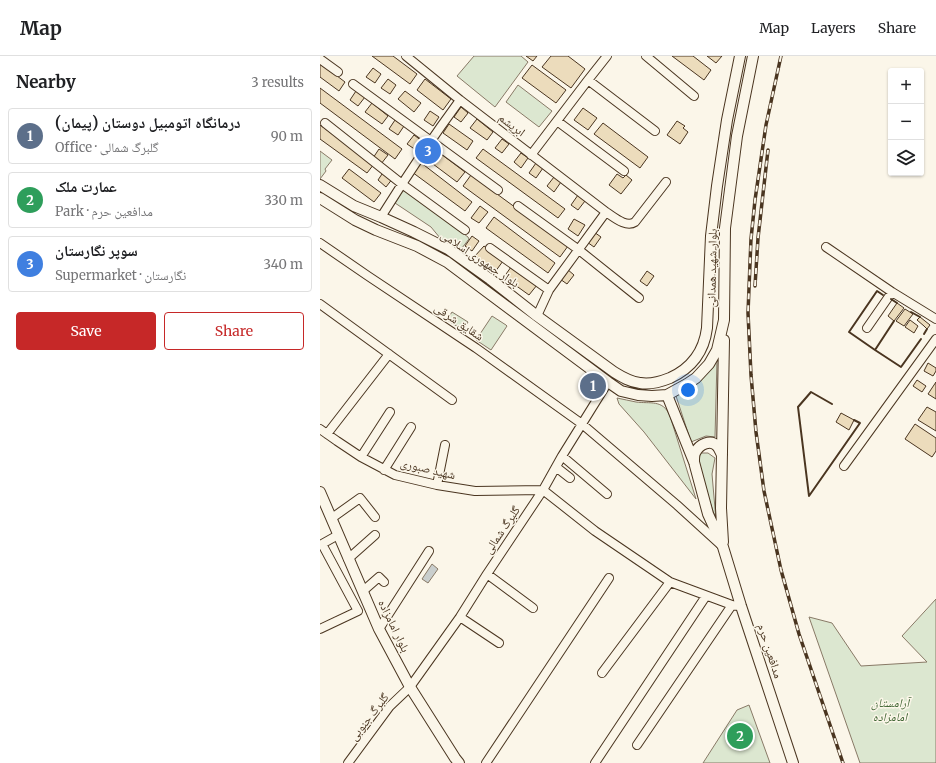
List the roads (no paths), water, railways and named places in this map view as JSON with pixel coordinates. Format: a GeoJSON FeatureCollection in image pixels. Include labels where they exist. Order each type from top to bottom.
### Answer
{"type":"FeatureCollection","features":[{"type":"Feature","properties":{"kind":"main road","name":"بلوار شهید همدانی"},"geometry":{"type":"LineString","coordinates":[[614,372],[628,380],[639,383],[656,383],[677,375],[686,369],[700,352],[706,338],[709,257],[720,158],[740,56]]}},
{"type":"Feature","properties":{"kind":"main road","name":"بلوار شهید همدانی"},"geometry":{"type":"LineString","coordinates":[[608,382],[621,391],[638,395],[667,395],[696,378],[709,364],[718,350],[724,320],[725,228],[737,136],[753,56]]}},
{"type":"Feature","properties":{"kind":"main road","name":"بلوار جمهوری اسلامی"},"geometry":{"type":"LineString","coordinates":[[320,185],[354,206],[414,232],[448,250],[490,279],[537,316],[614,372]]}},
{"type":"Feature","properties":{"kind":"main road","name":"بلوار جمهوری اسلامی"},"geometry":{"type":"LineString","coordinates":[[320,198],[355,220],[417,246],[447,262],[608,382]]}},
{"type":"Feature","properties":{"kind":"main road"},"geometry":{"type":"LineString","coordinates":[[714,210],[727,212]]}},
{"type":"Feature","properties":{"kind":"main road","name":"مدافعین حرم"},"geometry":{"type":"LineString","coordinates":[[724,320],[721,508],[723,547],[737,606],[793,763]]}},
{"type":"Feature","properties":{"kind":"main road"},"geometry":{"type":"LineString","coordinates":[[608,382],[614,372]]}},
{"type":"Feature","properties":{"kind":"main road","name":"مدافعین حرم"},"geometry":{"type":"LineString","coordinates":[[667,395],[694,462],[708,514],[723,547]]}},
{"type":"Feature","properties":{"kind":"main road"},"geometry":{"type":"LineString","coordinates":[[694,462],[695,453],[698,448],[704,444],[711,443],[717,446],[722,455]]}},
{"type":"Feature","properties":{"kind":"main road","name":"بلوار امامزاده"},"geometry":{"type":"LineString","coordinates":[[320,492],[379,629],[410,687],[459,763]]}},
{"type":"Feature","properties":{"kind":"street","name":"ابریشم"},"geometry":{"type":"LineString","coordinates":[[406,56],[531,155],[606,212],[625,223],[632,224],[636,222],[666,182]]}},
{"type":"Feature","properties":{"kind":"street"},"geometry":{"type":"LineString","coordinates":[[531,155],[607,56]]}},
{"type":"Feature","properties":{"kind":"street"},"geometry":{"type":"LineString","coordinates":[[646,56],[694,96]]}},
{"type":"Feature","properties":{"kind":"street"},"geometry":{"type":"LineString","coordinates":[[320,59],[338,72]]}},
{"type":"Feature","properties":{"kind":"street"},"geometry":{"type":"LineString","coordinates":[[588,80],[654,131]]}},
{"type":"Feature","properties":{"kind":"street"},"geometry":{"type":"LineString","coordinates":[[353,84],[498,190]]}},
{"type":"Feature","properties":{"kind":"street"},"geometry":{"type":"LineString","coordinates":[[381,217],[460,100]]}},
{"type":"Feature","properties":{"kind":"street"},"geometry":{"type":"LineString","coordinates":[[557,121],[624,171]]}},
{"type":"Feature","properties":{"kind":"street"},"geometry":{"type":"LineString","coordinates":[[326,123],[402,184],[465,230]]}},
{"type":"Feature","properties":{"kind":"street"},"geometry":{"type":"LineString","coordinates":[[518,206],[579,250],[639,298]]}},
{"type":"Feature","properties":{"kind":"street"},"geometry":{"type":"LineString","coordinates":[[537,316],[549,290],[606,212]]}},
{"type":"Feature","properties":{"kind":"street","name":"شقایق شرقی"},"geometry":{"type":"LineString","coordinates":[[320,243],[476,348],[582,424],[677,505],[723,547]]}},
{"type":"Feature","properties":{"kind":"street"},"geometry":{"type":"LineString","coordinates":[[826,247],[892,292],[936,319]]}},
{"type":"Feature","properties":{"kind":"street"},"geometry":{"type":"LineString","coordinates":[[490,248],[549,290]]}},
{"type":"Feature","properties":{"kind":"street"},"geometry":{"type":"LineString","coordinates":[[868,328],[892,292]]}},
{"type":"Feature","properties":{"kind":"street"},"geometry":{"type":"LineString","coordinates":[[320,304],[452,400]]}},
{"type":"Feature","properties":{"kind":"street"},"geometry":{"type":"LineString","coordinates":[[844,466],[936,340]]}},
{"type":"Feature","properties":{"kind":"street"},"geometry":{"type":"LineString","coordinates":[[327,434],[389,354]]}},
{"type":"Feature","properties":{"kind":"street","name":"گلبرگ شمالی"},"geometry":{"type":"LineString","coordinates":[[410,687],[460,617],[543,490],[562,456],[608,382]]}},
{"type":"Feature","properties":{"kind":"street"},"geometry":{"type":"LineString","coordinates":[[361,457],[390,412]]}},
{"type":"Feature","properties":{"kind":"street"},"geometry":{"type":"LineString","coordinates":[[384,470],[411,427]]}},
{"type":"Feature","properties":{"kind":"street","name":"شهید صبوری"},"geometry":{"type":"LineString","coordinates":[[320,429],[361,457],[395,475],[437,485],[475,491],[543,490]]}},
{"type":"Feature","properties":{"kind":"street"},"geometry":{"type":"LineString","coordinates":[[437,485],[445,445]]}},
{"type":"Feature","properties":{"kind":"street"},"geometry":{"type":"LineString","coordinates":[[562,456],[607,494]]}},
{"type":"Feature","properties":{"kind":"street"},"geometry":{"type":"LineString","coordinates":[[556,467],[570,478]]}},
{"type":"Feature","properties":{"kind":"street"},"geometry":{"type":"LineString","coordinates":[[543,490],[595,531],[670,582],[737,606],[637,745]]}},
{"type":"Feature","properties":{"kind":"street"},"geometry":{"type":"LineString","coordinates":[[332,518],[360,498],[374,516]]}},
{"type":"Feature","properties":{"kind":"street"},"geometry":{"type":"LineString","coordinates":[[320,629],[358,611],[322,544],[338,535]]}},
{"type":"Feature","properties":{"kind":"street"},"geometry":{"type":"LineString","coordinates":[[348,558],[375,535]]}},
{"type":"Feature","properties":{"kind":"street"},"geometry":{"type":"LineString","coordinates":[[379,629],[429,551]]}},
{"type":"Feature","properties":{"kind":"street"},"geometry":{"type":"LineString","coordinates":[[487,574],[533,608]]}},
{"type":"Feature","properties":{"kind":"street"},"geometry":{"type":"LineString","coordinates":[[486,763],[609,578]]}},
{"type":"Feature","properties":{"kind":"street"},"geometry":{"type":"LineString","coordinates":[[363,591],[382,580]]}},
{"type":"Feature","properties":{"kind":"street"},"geometry":{"type":"LineString","coordinates":[[602,673],[670,582]]}},
{"type":"Feature","properties":{"kind":"street"},"geometry":{"type":"LineString","coordinates":[[595,763],[706,596]]}},
{"type":"Feature","properties":{"kind":"street"},"geometry":{"type":"LineString","coordinates":[[460,617],[499,643]]}},
{"type":"Feature","properties":{"kind":"street","name":"گلبرگ جنوبی"},"geometry":{"type":"LineString","coordinates":[[348,763],[390,706],[410,687]]}},
{"type":"Feature","properties":{"kind":"railway"},"geometry":{"type":"LineString","coordinates":[[781,56],[766,125],[751,239],[748,313],[751,375],[756,432],[764,491],[781,570],[799,634],[843,763]]}},
{"type":"Feature","properties":{"kind":"railway"},"geometry":{"type":"LineString","coordinates":[[755,286],[758,238],[768,150]]}},
{"type":"Feature","properties":{"kind":"place","name":"سوپر نگارستان"},"geometry":{"type":"Point","coordinates":[428,151]}},
{"type":"Feature","properties":{"kind":"place","name":"درمانگاه اتومبیل دوستان (پیمان)"},"geometry":{"type":"Point","coordinates":[593,386]}},
{"type":"Feature","properties":{"kind":"place","name":"عمارت ملک"},"geometry":{"type":"Point","coordinates":[740,736]}},
{"type":"Feature","properties":{"kind":"park label","name":"آرامستان امامزاده"},"geometry":{"type":"Point","coordinates":[890,710]}}]}
